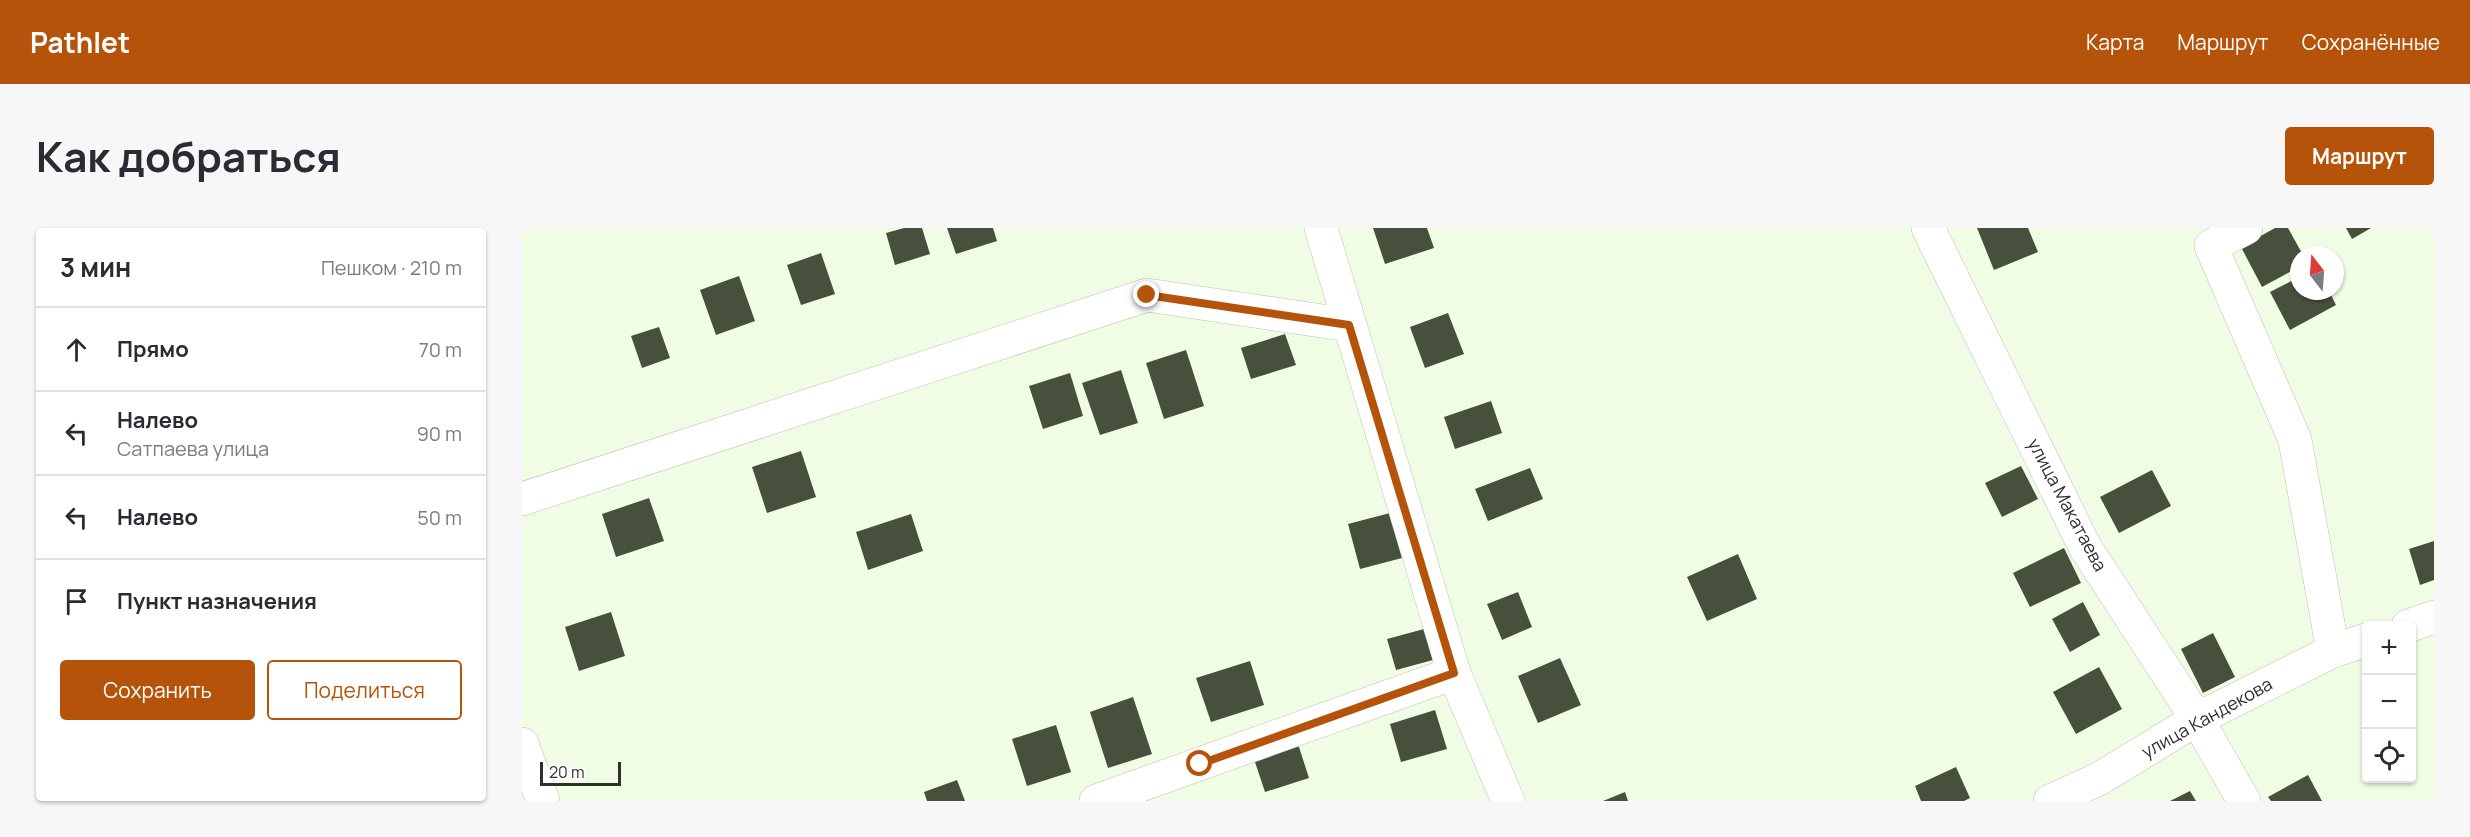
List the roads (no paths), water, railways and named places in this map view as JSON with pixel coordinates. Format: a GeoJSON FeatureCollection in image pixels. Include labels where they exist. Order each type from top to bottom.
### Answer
{"type":"FeatureCollection","features":[{"type":"Feature","properties":{"kind":"street"},"geometry":{"type":"LineString","coordinates":[[1321,228],[1454,673],[1508,801]]}},
{"type":"Feature","properties":{"kind":"street","name":"улица Макатаева"},"geometry":{"type":"LineString","coordinates":[[1928,228],[2085,547],[2197,719],[2244,801]]}},
{"type":"Feature","properties":{"kind":"street"},"geometry":{"type":"LineString","coordinates":[[2246,228],[2211,246],[2295,440],[2333,651]]}},
{"type":"Feature","properties":{"kind":"street"},"geometry":{"type":"LineString","coordinates":[[522,499],[1147,295],[1349,325]]}},
{"type":"Feature","properties":{"kind":"street"},"geometry":{"type":"LineString","coordinates":[[2416,623],[2434,617]]}},
{"type":"Feature","properties":{"kind":"street","name":"улица Кандекова"},"geometry":{"type":"LineString","coordinates":[[2049,801],[2099,779],[2197,719],[2333,651],[2362,642]]}},
{"type":"Feature","properties":{"kind":"street"},"geometry":{"type":"LineString","coordinates":[[1096,801],[1454,673]]}},
{"type":"Feature","properties":{"kind":"street"},"geometry":{"type":"LineString","coordinates":[[522,744],[543,801]]}}]}
